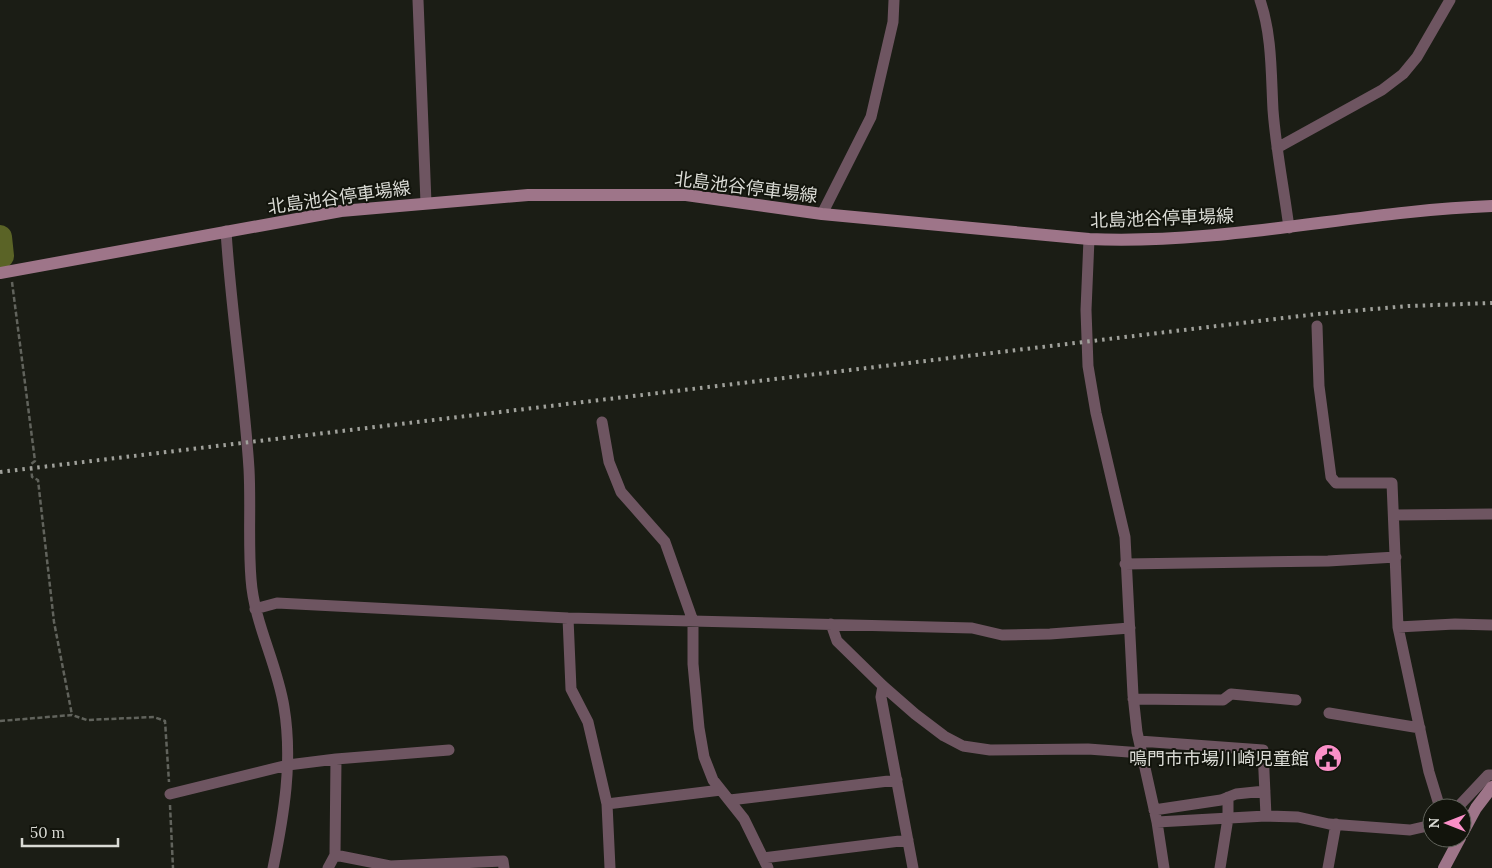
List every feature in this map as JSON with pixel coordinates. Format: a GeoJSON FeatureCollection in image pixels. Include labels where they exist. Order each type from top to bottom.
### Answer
{"type":"FeatureCollection","features":[{"type":"Feature","properties":{"kind":"main road","name":"北島池谷停車場線"},"geometry":{"type":"LineString","coordinates":[[5,272],[341,211],[528,195],[686,195],[822,214],[1089,239],[1118,240],[1172,238],[1289,228],[1452,208],[1492,206]]}},
{"type":"Feature","properties":{"kind":"main road"},"geometry":{"type":"LineString","coordinates":[[1472,815],[1492,787]]}},
{"type":"Feature","properties":{"kind":"main road"},"geometry":{"type":"LineString","coordinates":[[1444,868],[1455,848]]}},
{"type":"Feature","properties":{"kind":"street"},"geometry":{"type":"LineString","coordinates":[[418,0],[426,203]]}},
{"type":"Feature","properties":{"kind":"street"},"geometry":{"type":"LineString","coordinates":[[822,214],[871,117],[893,22],[894,0]]}},
{"type":"Feature","properties":{"kind":"street"},"geometry":{"type":"LineString","coordinates":[[1260,0],[1265,15],[1271,61],[1277,148],[1289,228]]}},
{"type":"Feature","properties":{"kind":"street"},"geometry":{"type":"LineString","coordinates":[[1277,148],[1382,90],[1403,74],[1417,56],[1450,0]]}},
{"type":"Feature","properties":{"kind":"street"},"geometry":{"type":"LineString","coordinates":[[226,231],[249,470],[250,578],[255,609],[284,706],[288,766],[280,830],[272,868]]}},
{"type":"Feature","properties":{"kind":"street"},"geometry":{"type":"LineString","coordinates":[[1089,239],[1086,310],[1088,366],[1096,413],[1125,537],[1133,700],[1139,741],[1157,822],[1164,868]]}},
{"type":"Feature","properties":{"kind":"street"},"geometry":{"type":"LineString","coordinates":[[1317,326],[1319,386],[1331,477],[1336,483],[1392,482],[1398,627],[1429,772],[1437,798]]}},
{"type":"Feature","properties":{"kind":"street"},"geometry":{"type":"LineString","coordinates":[[602,422],[609,462],[622,492],[665,542],[693,621],[693,664],[699,728],[704,757],[713,780],[744,819],[765,863],[908,840]]}},
{"type":"Feature","properties":{"kind":"street"},"geometry":{"type":"LineString","coordinates":[[1394,515],[1492,514]]}},
{"type":"Feature","properties":{"kind":"street"},"geometry":{"type":"LineString","coordinates":[[1125,564],[1328,561],[1396,557]]}},
{"type":"Feature","properties":{"kind":"street"},"geometry":{"type":"LineString","coordinates":[[255,609],[277,603],[568,618],[972,628],[1002,635],[1050,634],[1130,628]]}},
{"type":"Feature","properties":{"kind":"street"},"geometry":{"type":"LineString","coordinates":[[568,618],[571,689],[588,722],[607,804],[610,868]]}},
{"type":"Feature","properties":{"kind":"street"},"geometry":{"type":"LineString","coordinates":[[832,624],[837,641],[883,686],[944,736],[963,746],[990,750],[1088,749],[1142,753]]}},
{"type":"Feature","properties":{"kind":"street"},"geometry":{"type":"LineString","coordinates":[[1398,627],[1455,624],[1492,625]]}},
{"type":"Feature","properties":{"kind":"street"},"geometry":{"type":"LineString","coordinates":[[883,686],[881,697],[914,868]]}},
{"type":"Feature","properties":{"kind":"street"},"geometry":{"type":"LineString","coordinates":[[1133,700],[1223,700],[1231,694],[1296,700]]}},
{"type":"Feature","properties":{"kind":"street"},"geometry":{"type":"LineString","coordinates":[[1329,713],[1420,728]]}},
{"type":"Feature","properties":{"kind":"street"},"geometry":{"type":"LineString","coordinates":[[1139,741],[1263,750],[1266,816]]}},
{"type":"Feature","properties":{"kind":"street"},"geometry":{"type":"LineString","coordinates":[[170,794],[288,766],[336,759],[449,750]]}},
{"type":"Feature","properties":{"kind":"street"},"geometry":{"type":"LineString","coordinates":[[328,868],[335,855],[336,759]]}},
{"type":"Feature","properties":{"kind":"street"},"geometry":{"type":"LineString","coordinates":[[1466,798],[1488,775],[1492,774]]}},
{"type":"Feature","properties":{"kind":"street"},"geometry":{"type":"LineString","coordinates":[[730,800],[897,780]]}},
{"type":"Feature","properties":{"kind":"street"},"geometry":{"type":"LineString","coordinates":[[607,804],[721,790]]}},
{"type":"Feature","properties":{"kind":"street"},"geometry":{"type":"LineString","coordinates":[[1154,810],[1221,800],[1236,794],[1265,792]]}},
{"type":"Feature","properties":{"kind":"street"},"geometry":{"type":"LineString","coordinates":[[1220,868],[1228,818],[1228,797]]}},
{"type":"Feature","properties":{"kind":"street"},"geometry":{"type":"LineString","coordinates":[[1157,822],[1266,816],[1298,817],[1336,824],[1410,830],[1422,827]]}},
{"type":"Feature","properties":{"kind":"street"},"geometry":{"type":"LineString","coordinates":[[1328,868],[1336,824]]}},
{"type":"Feature","properties":{"kind":"street"},"geometry":{"type":"LineString","coordinates":[[335,855],[390,866],[503,861],[504,868]]}},
{"type":"Feature","properties":{"kind":"path"},"geometry":{"type":"LineString","coordinates":[[5,272],[35,462],[31,464],[32,477],[38,480],[54,622],[72,715]]}},
{"type":"Feature","properties":{"kind":"path"},"geometry":{"type":"LineString","coordinates":[[0,721],[72,715],[87,720],[154,717],[165,721],[174,868]]}},
{"type":"Feature","properties":{"kind":"waterway"},"geometry":{"type":"LineString","coordinates":[[0,237],[2,256]]}},
{"type":"Feature","properties":{"kind":"railway"},"geometry":{"type":"LineString","coordinates":[[0,472],[1317,314],[1408,306],[1492,303]]}},
{"type":"Feature","properties":{"kind":"place","name":"鳴門市市場川崎児童館"},"geometry":{"type":"Point","coordinates":[1328,758]}}]}
